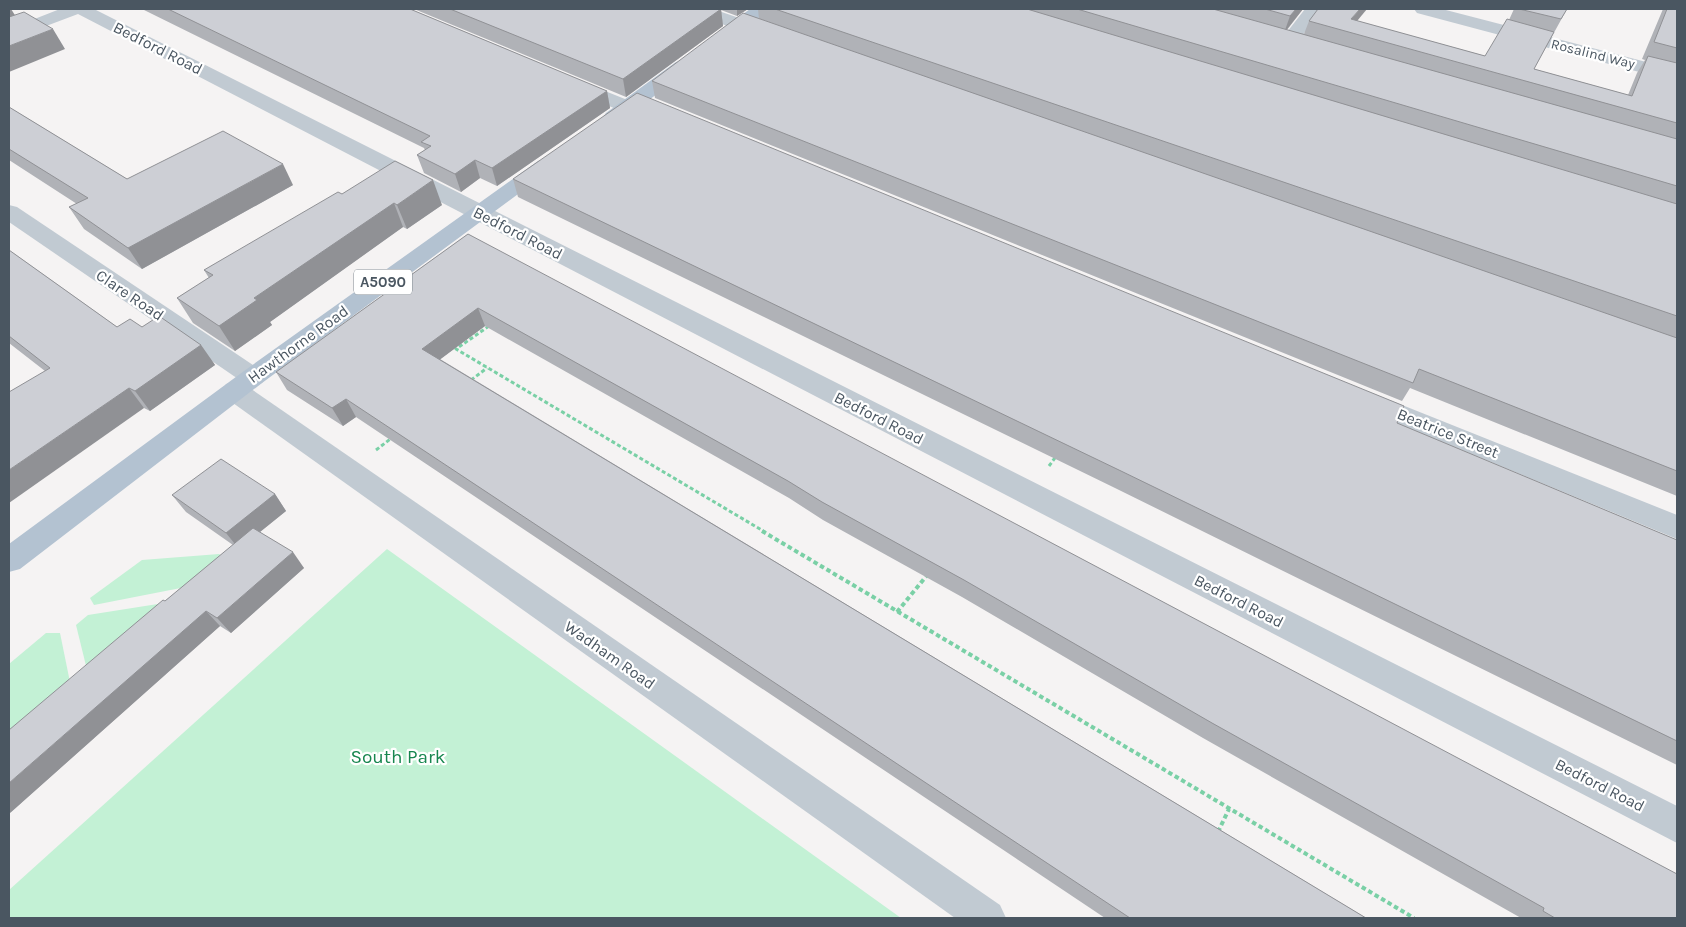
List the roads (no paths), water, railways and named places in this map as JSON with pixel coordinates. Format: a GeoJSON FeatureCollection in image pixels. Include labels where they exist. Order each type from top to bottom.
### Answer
{"type":"FeatureCollection","features":[{"type":"Feature","properties":{"kind":"main road"},"geometry":{"type":"LineString","coordinates":[[596,129],[761,9]]}},
{"type":"Feature","properties":{"kind":"main road","name":"Hawthorne Road"},"geometry":{"type":"LineString","coordinates":[[9,560],[477,212],[564,151]]}},
{"type":"Feature","properties":{"kind":"street"},"geometry":{"type":"LineString","coordinates":[[9,35],[75,9]]}},
{"type":"Feature","properties":{"kind":"street","name":"Bedford Road"},"geometry":{"type":"LineString","coordinates":[[81,9],[1677,825]]}},
{"type":"Feature","properties":{"kind":"street"},"geometry":{"type":"LineString","coordinates":[[697,9],[769,32]]}},
{"type":"Feature","properties":{"kind":"street"},"geometry":{"type":"LineString","coordinates":[[1289,41],[1314,9]]}},
{"type":"Feature","properties":{"kind":"street","name":"Rosalind Way"},"geometry":{"type":"LineString","coordinates":[[1423,9],[1477,15],[1677,76]]}},
{"type":"Feature","properties":{"kind":"street"},"geometry":{"type":"LineString","coordinates":[[1270,36],[1307,46]]}},
{"type":"Feature","properties":{"kind":"street"},"geometry":{"type":"LineString","coordinates":[[557,77],[632,104],[662,111]]}},
{"type":"Feature","properties":{"kind":"street","name":"Clare Road"},"geometry":{"type":"LineString","coordinates":[[9,212],[244,384]]}},
{"type":"Feature","properties":{"kind":"street","name":"Wadham Road"},"geometry":{"type":"LineString","coordinates":[[244,384],[348,471],[987,918]]}},
{"type":"Feature","properties":{"kind":"street","name":"Beatrice Street"},"geometry":{"type":"LineString","coordinates":[[1344,391],[1677,527]]}},
{"type":"Feature","properties":{"kind":"park label","name":"South Park"},"geometry":{"type":"Point","coordinates":[398,757]}}]}
